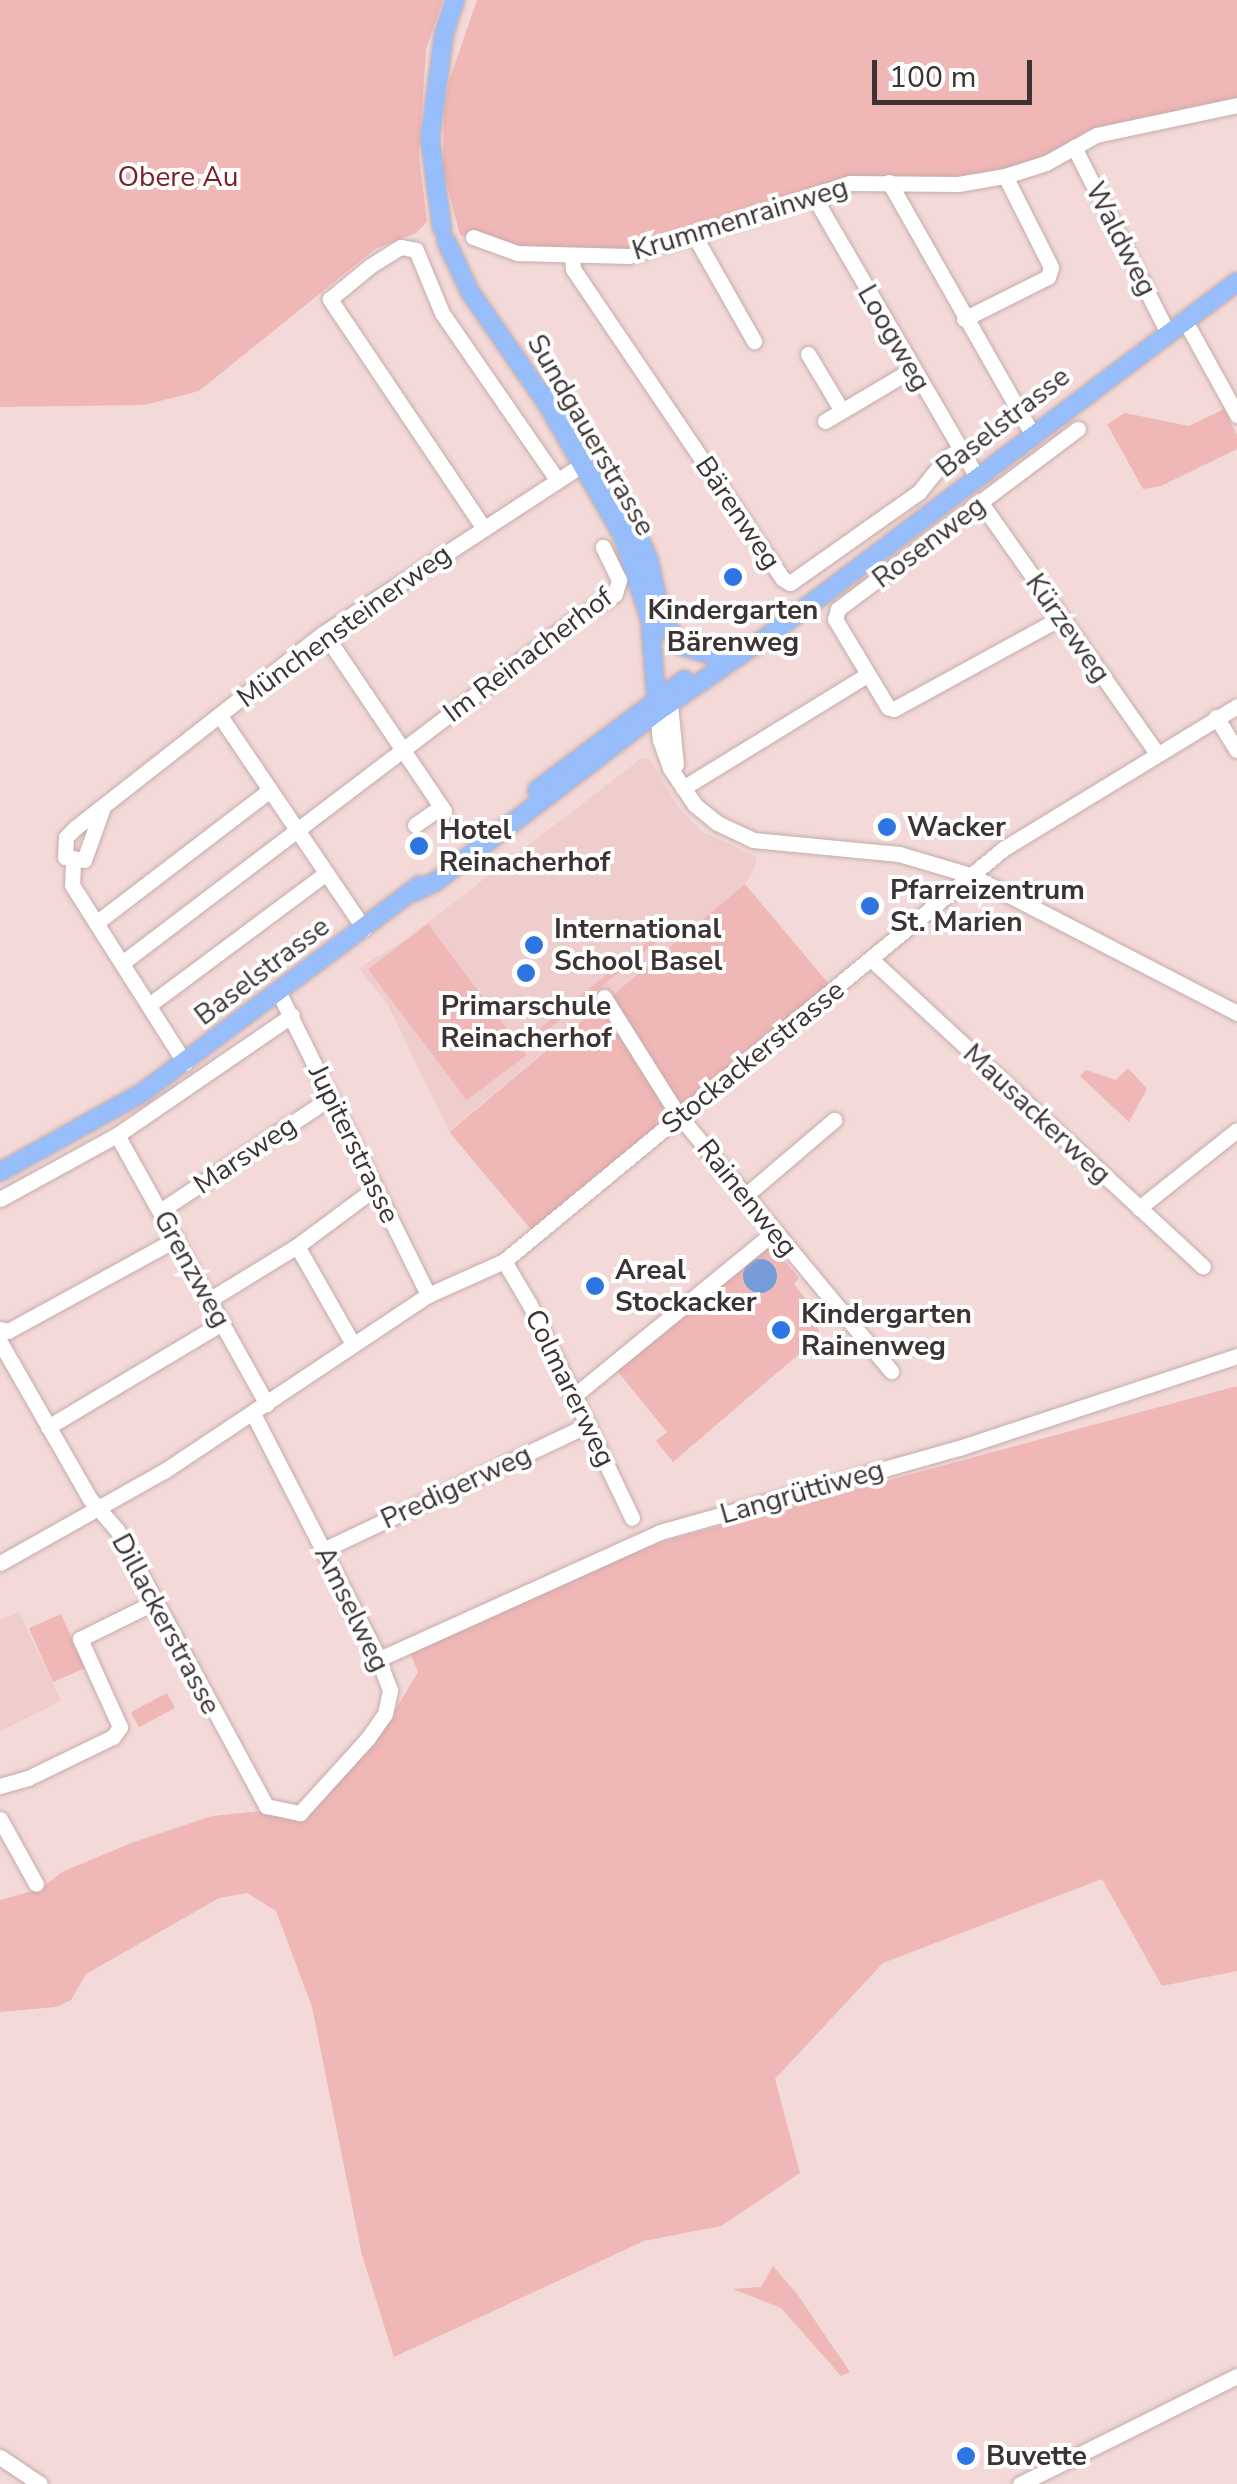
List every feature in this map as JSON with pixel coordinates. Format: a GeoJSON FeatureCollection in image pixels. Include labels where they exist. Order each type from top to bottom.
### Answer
{"type":"FeatureCollection","features":[{"type":"Feature","properties":{"kind":"main road","name":"Sundgauerstrasse"},"geometry":{"type":"LineString","coordinates":[[455,0],[444,34],[432,112],[431,170],[444,235],[470,292],[589,460],[642,544],[663,621],[663,701]]}},
{"type":"Feature","properties":{"kind":"main road","name":"Sundgauerstrasse"},"geometry":{"type":"LineString","coordinates":[[432,112],[466,0]]}},
{"type":"Feature","properties":{"kind":"main road","name":"Baselstrasse"},"geometry":{"type":"LineString","coordinates":[[0,1172],[142,1094],[719,658],[802,606],[1237,282]]}},
{"type":"Feature","properties":{"kind":"main road","name":"Sundgauerstrasse"},"geometry":{"type":"LineString","coordinates":[[589,460],[644,591],[663,701]]}},
{"type":"Feature","properties":{"kind":"main road","name":"Baselstrasse"},"geometry":{"type":"LineString","coordinates":[[414,892],[436,882],[632,731],[663,701],[768,636],[802,606]]}},
{"type":"Feature","properties":{"kind":"main road"},"geometry":{"type":"LineString","coordinates":[[663,621],[682,646],[719,658]]}},
{"type":"Feature","properties":{"kind":"street","name":"Krummenrainweg"},"geometry":{"type":"LineString","coordinates":[[473,237],[517,254],[629,256],[695,238],[850,183],[958,184],[1005,176],[1046,163],[1096,134],[1237,105]]}},
{"type":"Feature","properties":{"kind":"street","name":"Waldweg"},"geometry":{"type":"LineString","coordinates":[[1074,147],[1167,331]]}},
{"type":"Feature","properties":{"kind":"street"},"geometry":{"type":"LineString","coordinates":[[964,319],[1048,277],[1051,267],[1005,176]]}},
{"type":"Feature","properties":{"kind":"street"},"geometry":{"type":"LineString","coordinates":[[889,182],[1033,435]]}},
{"type":"Feature","properties":{"kind":"street","name":"Loogweg"},"geometry":{"type":"LineString","coordinates":[[814,197],[978,476]]}},
{"type":"Feature","properties":{"kind":"street"},"geometry":{"type":"LineString","coordinates":[[695,238],[754,341]]}},
{"type":"Feature","properties":{"kind":"street"},"geometry":{"type":"LineString","coordinates":[[482,527],[330,299],[370,266],[402,247],[416,250],[442,313],[557,480]]}},
{"type":"Feature","properties":{"kind":"street","name":"Bärenweg"},"geometry":{"type":"LineString","coordinates":[[572,257],[572,269],[782,579],[790,584],[919,492],[947,457],[960,450]]}},
{"type":"Feature","properties":{"kind":"street"},"geometry":{"type":"LineString","coordinates":[[1184,319],[1231,387],[1237,415]]}},
{"type":"Feature","properties":{"kind":"street"},"geometry":{"type":"LineString","coordinates":[[808,354],[842,411]]}},
{"type":"Feature","properties":{"kind":"street"},"geometry":{"type":"LineString","coordinates":[[824,421],[913,369]]}},
{"type":"Feature","properties":{"kind":"street","name":"Rosenweg"},"geometry":{"type":"LineString","coordinates":[[1060,618],[894,709],[836,619],[838,609],[1078,429]]}},
{"type":"Feature","properties":{"kind":"street","name":"Münchensteinerweg"},"geometry":{"type":"LineString","coordinates":[[72,862],[63,849],[66,837],[324,633],[589,460]]}},
{"type":"Feature","properties":{"kind":"street","name":"Kürzeweg"},"geometry":{"type":"LineString","coordinates":[[980,503],[1156,753]]}},
{"type":"Feature","properties":{"kind":"street","name":"Im Reinacherhof"},"geometry":{"type":"LineString","coordinates":[[122,963],[615,594],[619,580],[603,547]]}},
{"type":"Feature","properties":{"kind":"street"},"geometry":{"type":"LineString","coordinates":[[324,633],[442,809],[416,825]]}},
{"type":"Feature","properties":{"kind":"street"},"geometry":{"type":"LineString","coordinates":[[684,788],[868,674]]}},
{"type":"Feature","properties":{"kind":"street"},"geometry":{"type":"LineString","coordinates":[[663,701],[660,740],[670,768],[695,806],[718,824],[754,840],[899,854],[970,875],[1237,1013]]}},
{"type":"Feature","properties":{"kind":"street"},"geometry":{"type":"LineString","coordinates":[[663,701],[684,788]]}},
{"type":"Feature","properties":{"kind":"street","name":"Stockackerstrasse"},"geometry":{"type":"LineString","coordinates":[[0,1564],[100,1510],[260,1409],[428,1295],[504,1261],[970,875],[1156,753],[1237,706]]}},
{"type":"Feature","properties":{"kind":"street"},"geometry":{"type":"LineString","coordinates":[[220,716],[364,929]]}},
{"type":"Feature","properties":{"kind":"street"},"geometry":{"type":"LineString","coordinates":[[1216,716],[1237,750]]}},
{"type":"Feature","properties":{"kind":"street"},"geometry":{"type":"LineString","coordinates":[[632,731],[648,732],[660,740]]}},
{"type":"Feature","properties":{"kind":"street"},"geometry":{"type":"LineString","coordinates":[[96,923],[270,790]]}},
{"type":"Feature","properties":{"kind":"street"},"geometry":{"type":"LineString","coordinates":[[102,810],[90,851],[84,860],[72,862],[72,885],[185,1063]]}},
{"type":"Feature","properties":{"kind":"street"},"geometry":{"type":"LineString","coordinates":[[150,1005],[326,873]]}},
{"type":"Feature","properties":{"kind":"street","name":"Mausackerweg"},"geometry":{"type":"LineString","coordinates":[[872,960],[1203,1267]]}},
{"type":"Feature","properties":{"kind":"street","name":"Jupiterstrasse"},"geometry":{"type":"LineString","coordinates":[[279,992],[428,1295]]}},
{"type":"Feature","properties":{"kind":"street","name":"Rainenweg"},"geometry":{"type":"LineString","coordinates":[[604,997],[680,1117],[891,1371]]}},
{"type":"Feature","properties":{"kind":"street","name":"Baselstrasse"},"geometry":{"type":"LineString","coordinates":[[0,1200],[117,1136],[292,1015]]}},
{"type":"Feature","properties":{"kind":"street","name":"Marsweg"},"geometry":{"type":"LineString","coordinates":[[160,1211],[330,1098]]}},
{"type":"Feature","properties":{"kind":"street"},"geometry":{"type":"LineString","coordinates":[[746,1196],[834,1120]]}},
{"type":"Feature","properties":{"kind":"street"},"geometry":{"type":"LineString","coordinates":[[1139,1208],[1237,1130]]}},
{"type":"Feature","properties":{"kind":"street","name":"Grenzweg"},"geometry":{"type":"LineString","coordinates":[[117,1136],[222,1323],[260,1409]]}},
{"type":"Feature","properties":{"kind":"street"},"geometry":{"type":"LineString","coordinates":[[209,1300],[296,1246],[375,1188]]}},
{"type":"Feature","properties":{"kind":"street"},"geometry":{"type":"LineString","coordinates":[[575,1395],[773,1232]]}},
{"type":"Feature","properties":{"kind":"street"},"geometry":{"type":"LineString","coordinates":[[0,1328],[8,1331],[176,1239]]}},
{"type":"Feature","properties":{"kind":"street"},"geometry":{"type":"LineString","coordinates":[[296,1246],[353,1344]]}},
{"type":"Feature","properties":{"kind":"street","name":"Colmarerweg"},"geometry":{"type":"LineString","coordinates":[[504,1261],[575,1395],[632,1518]]}},
{"type":"Feature","properties":{"kind":"street"},"geometry":{"type":"LineString","coordinates":[[48,1427],[222,1323]]}},
{"type":"Feature","properties":{"kind":"street","name":"Dillackerstrasse"},"geometry":{"type":"LineString","coordinates":[[0,1342],[48,1427],[117,1530],[266,1806]]}},
{"type":"Feature","properties":{"kind":"street","name":"Langrüttiweg"},"geometry":{"type":"LineString","coordinates":[[379,1659],[640,1539],[959,1448],[1237,1356]]}},
{"type":"Feature","properties":{"kind":"street","name":"Amselweg"},"geometry":{"type":"LineString","coordinates":[[260,1409],[323,1550],[379,1659],[390,1690],[386,1714],[300,1812],[266,1806]]}},
{"type":"Feature","properties":{"kind":"street","name":"Predigerweg"},"geometry":{"type":"LineString","coordinates":[[323,1550],[589,1424]]}},
{"type":"Feature","properties":{"kind":"street"},"geometry":{"type":"LineString","coordinates":[[0,1786],[28,1778],[113,1737],[120,1727],[80,1639],[154,1602]]}},
{"type":"Feature","properties":{"kind":"street"},"geometry":{"type":"LineString","coordinates":[[0,1819],[36,1884]]}},
{"type":"Feature","properties":{"kind":"street"},"geometry":{"type":"LineString","coordinates":[[1020,2484],[1237,2376]]}},
{"type":"Feature","properties":{"kind":"street"},"geometry":{"type":"LineString","coordinates":[[0,2457],[40,2484]]}},
{"type":"Feature","properties":{"kind":"shaded area","name":"International School Basel"},"geometry":{"type":"Polygon","coordinates":[[[642,758],[650,759],[679,808],[701,831],[757,857],[753,872],[745,884],[449,1131],[388,1005],[359,968],[402,942],[642,758]]]}},
{"type":"Feature","properties":{"kind":"shaded area"},"geometry":{"type":"Polygon","coordinates":[[[19,1612],[61,1701],[0,1731],[0,1620],[19,1612]]]}},
{"type":"Feature","properties":{"kind":"green space","name":"Obere Au"},"geometry":{"type":"Polygon","coordinates":[[[0,0],[443,0],[426,49],[419,156],[427,222],[416,233],[375,249],[199,391],[144,405],[0,407],[0,0]]]}},
{"type":"Feature","properties":{"kind":"green space"},"geometry":{"type":"Polygon","coordinates":[[[477,0],[1237,0],[1237,105],[1120,128],[1005,176],[850,183],[629,256],[572,257],[460,235],[443,169],[444,111],[449,81],[477,0]]]}},
{"type":"Feature","properties":{"kind":"green space"},"geometry":{"type":"Polygon","coordinates":[[[1224,409],[1237,435],[1237,449],[1161,486],[1143,489],[1107,424],[1125,413],[1189,426],[1224,409]]]}},
{"type":"Feature","properties":{"kind":"green space"},"geometry":{"type":"Polygon","coordinates":[[[745,884],[830,986],[535,1234],[449,1132],[745,884]]]}},
{"type":"Feature","properties":{"kind":"green space"},"geometry":{"type":"Polygon","coordinates":[[[428,924],[527,1055],[467,1100],[368,969],[428,924]]]}},
{"type":"Feature","properties":{"kind":"green space"},"geometry":{"type":"Polygon","coordinates":[[[669,924],[673,929],[530,1044],[526,1040],[669,924]]]}},
{"type":"Feature","properties":{"kind":"green space"},"geometry":{"type":"Polygon","coordinates":[[[1128,1068],[1147,1089],[1129,1122],[1080,1076],[1086,1070],[1116,1080],[1128,1068]]]}},
{"type":"Feature","properties":{"kind":"green space"},"geometry":{"type":"Polygon","coordinates":[[[767,1240],[799,1278],[794,1284],[812,1307],[820,1336],[673,1462],[656,1441],[667,1432],[614,1367],[767,1240]]]}},
{"type":"Feature","properties":{"kind":"green space"},"geometry":{"type":"Polygon","coordinates":[[[1237,1386],[1237,1971],[1162,1986],[1102,1879],[883,1963],[775,2079],[800,2173],[721,2226],[644,2241],[394,2357],[362,2255],[312,2007],[276,1911],[247,1893],[219,1898],[86,1974],[71,2000],[56,2007],[0,2012],[0,1900],[40,1889],[62,1872],[134,1842],[212,1816],[271,1810],[302,1818],[382,1732],[418,1672],[410,1653],[642,1547],[1237,1386]]]}},
{"type":"Feature","properties":{"kind":"green space"},"geometry":{"type":"Polygon","coordinates":[[[61,1614],[85,1668],[53,1682],[29,1628],[61,1614]]]}},
{"type":"Feature","properties":{"kind":"green space"},"geometry":{"type":"Polygon","coordinates":[[[167,1693],[175,1708],[139,1727],[131,1712],[167,1693]]]}},
{"type":"Feature","properties":{"kind":"green space"},"geometry":{"type":"Polygon","coordinates":[[[773,2266],[850,2372],[841,2376],[781,2308],[733,2289],[761,2287],[773,2266]]]}},
{"type":"Feature","properties":{"kind":"water"},"geometry":{"type":"Polygon","coordinates":[[[760,1259],[772,1264],[777,1276],[772,1288],[760,1293],[748,1288],[743,1276],[748,1264],[760,1259]]]}},
{"type":"Feature","properties":{"kind":"place","name":"Kindergarten Bärenweg"},"geometry":{"type":"Point","coordinates":[733,577]}},
{"type":"Feature","properties":{"kind":"place","name":"Wacker"},"geometry":{"type":"Point","coordinates":[887,827]}},
{"type":"Feature","properties":{"kind":"place","name":"Hotel Reinacherhof"},"geometry":{"type":"Point","coordinates":[419,846]}},
{"type":"Feature","properties":{"kind":"place","name":"Pfarreizentrum St. Marien"},"geometry":{"type":"Point","coordinates":[870,906]}},
{"type":"Feature","properties":{"kind":"place","name":"International School Basel"},"geometry":{"type":"Point","coordinates":[534,945]}},
{"type":"Feature","properties":{"kind":"place","name":"Primarschule Reinacherhof"},"geometry":{"type":"Point","coordinates":[526,973]}},
{"type":"Feature","properties":{"kind":"place","name":"Areal Stockacker"},"geometry":{"type":"Point","coordinates":[595,1286]}},
{"type":"Feature","properties":{"kind":"place","name":"Kindergarten Rainenweg"},"geometry":{"type":"Point","coordinates":[781,1330]}},
{"type":"Feature","properties":{"kind":"place","name":"Buvette"},"geometry":{"type":"Point","coordinates":[966,2456]}}]}
